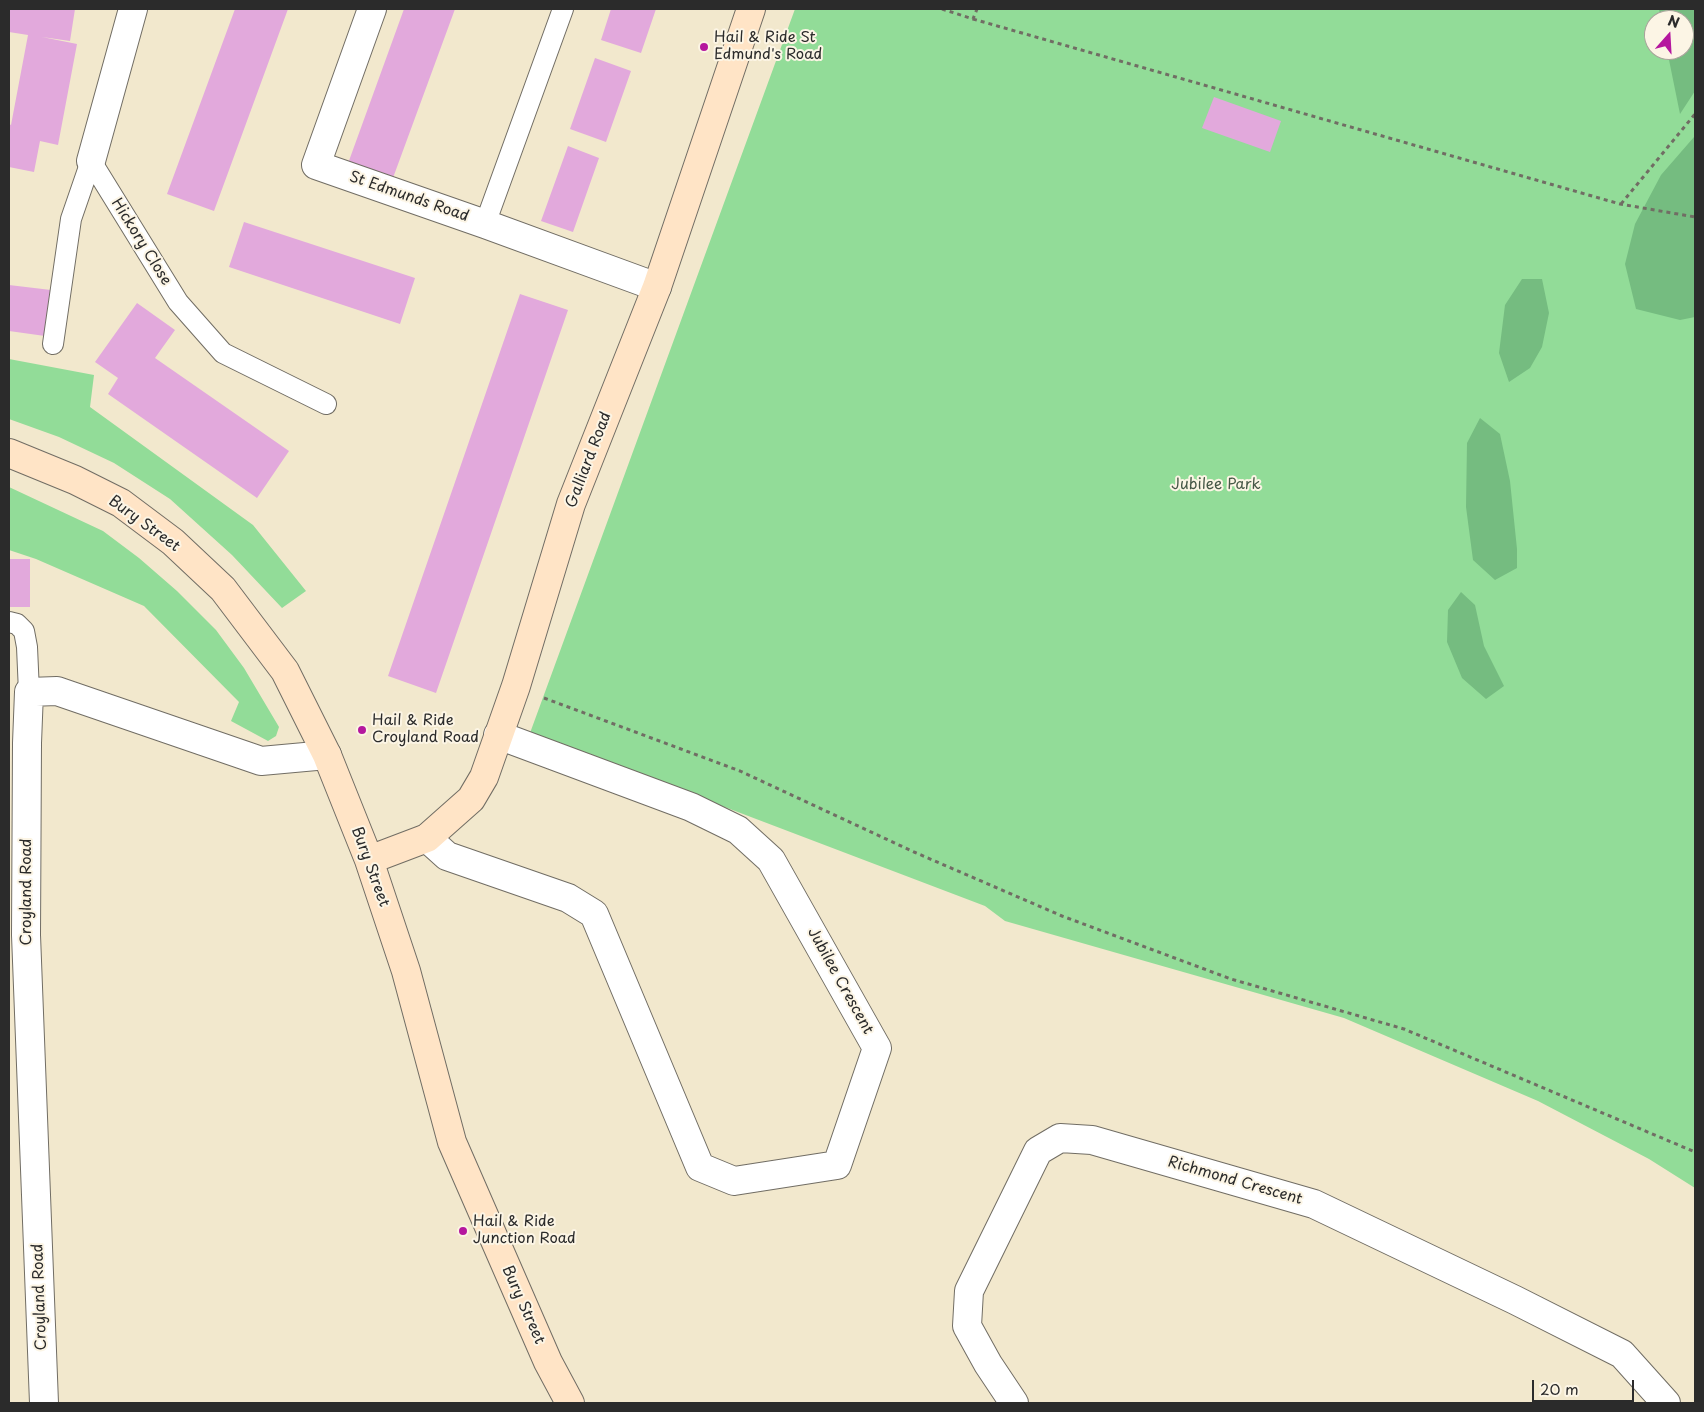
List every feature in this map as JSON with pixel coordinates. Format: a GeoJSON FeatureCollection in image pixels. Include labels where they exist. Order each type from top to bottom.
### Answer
{"type":"FeatureCollection","features":[{"type":"Feature","properties":{"kind":"street"},"geometry":{"type":"LineString","coordinates":[[91,161],[134,9]]}},
{"type":"Feature","properties":{"kind":"street","name":"St Edmunds Road"},"geometry":{"type":"LineString","coordinates":[[372,9],[316,165],[486,224],[657,287]]}},
{"type":"Feature","properties":{"kind":"street","name":"Galliard Road"},"geometry":{"type":"LineString","coordinates":[[370,860],[427,838],[471,799],[484,777],[516,686],[571,504],[657,287],[751,9]]}},
{"type":"Feature","properties":{"kind":"street","name":"Bury Street"},"geometry":{"type":"LineString","coordinates":[[9,453],[75,480],[121,503],[173,542],[223,589],[285,671],[327,755],[370,860],[406,971],[452,1142],[548,1362],[570,1403]]}},
{"type":"Feature","properties":{"kind":"street"},"geometry":{"type":"LineString","coordinates":[[29,692],[57,691],[261,761],[327,755]]}},
{"type":"Feature","properties":{"kind":"street","name":"Croyland Road"},"geometry":{"type":"LineString","coordinates":[[29,692],[26,935],[44,1403]]}},
{"type":"Feature","properties":{"kind":"street","name":"Jubilee Crescent"},"geometry":{"type":"LineString","coordinates":[[427,838],[448,856],[568,898],[594,914],[700,1167],[734,1182],[837,1165],[878,1048],[771,860],[738,830],[692,807],[498,735]]}},
{"type":"Feature","properties":{"kind":"street","name":"Richmond Crescent"},"geometry":{"type":"LineString","coordinates":[[1014,1403],[988,1364],[968,1326],[969,1291],[1038,1151],[1060,1138],[1092,1140],[1314,1204],[1515,1300],[1622,1354],[1662,1402]]}},
{"type":"Feature","properties":{"kind":"lane"},"geometry":{"type":"LineString","coordinates":[[486,224],[563,9]]}},
{"type":"Feature","properties":{"kind":"lane"},"geometry":{"type":"LineString","coordinates":[[53,344],[71,219],[91,161]]}},
{"type":"Feature","properties":{"kind":"lane","name":"Hickory Close"},"geometry":{"type":"LineString","coordinates":[[91,161],[178,302],[223,353],[326,404]]}},
{"type":"Feature","properties":{"kind":"lane"},"geometry":{"type":"LineString","coordinates":[[9,622],[16,624],[24,632],[27,647],[29,692]]}},
{"type":"Feature","properties":{"kind":"path"},"geometry":{"type":"LineString","coordinates":[[942,9],[1620,204],[1695,217]]}},
{"type":"Feature","properties":{"kind":"path"},"geometry":{"type":"LineString","coordinates":[[973,19],[977,9]]}},
{"type":"Feature","properties":{"kind":"path"},"geometry":{"type":"LineString","coordinates":[[1620,204],[1695,114]]}},
{"type":"Feature","properties":{"kind":"path"},"geometry":{"type":"LineString","coordinates":[[516,686],[740,771],[914,852],[1062,916],[1231,979],[1404,1029],[1695,1152]]}},
{"type":"Feature","properties":{"kind":"green space","name":"Jubilee Park"},"geometry":{"type":"Polygon","coordinates":[[[795,9],[1695,9],[1695,1188],[1649,1159],[1538,1101],[1344,1018],[1005,921],[985,906],[530,733],[795,9]]]}},
{"type":"Feature","properties":{"kind":"green space"},"geometry":{"type":"Polygon","coordinates":[[[1695,9],[1695,91],[1680,114],[1669,60],[1694,60],[1694,10],[1659,10],[1695,9]]]}},
{"type":"Feature","properties":{"kind":"green space"},"geometry":{"type":"Polygon","coordinates":[[[1694,137],[1695,317],[1680,320],[1636,309],[1625,264],[1635,224],[1661,175],[1694,137]]]}},
{"type":"Feature","properties":{"kind":"green space"},"geometry":{"type":"Polygon","coordinates":[[[1522,279],[1542,279],[1549,313],[1542,347],[1530,368],[1509,382],[1499,353],[1505,305],[1522,279]]]}},
{"type":"Feature","properties":{"kind":"green space"},"geometry":{"type":"Polygon","coordinates":[[[9,359],[94,375],[90,407],[253,525],[306,591],[282,608],[232,555],[170,499],[114,463],[59,437],[9,419],[9,359]]]}},
{"type":"Feature","properties":{"kind":"green space"},"geometry":{"type":"Polygon","coordinates":[[[1480,418],[1500,434],[1510,481],[1517,549],[1517,568],[1495,580],[1473,560],[1466,507],[1467,443],[1480,418]]]}},
{"type":"Feature","properties":{"kind":"green space"},"geometry":{"type":"Polygon","coordinates":[[[9,487],[103,531],[139,558],[177,591],[216,630],[244,668],[279,727],[276,736],[268,741],[231,721],[239,702],[144,606],[36,559],[9,550],[9,487]]]}},
{"type":"Feature","properties":{"kind":"green space"},"geometry":{"type":"Polygon","coordinates":[[[1461,592],[1475,605],[1484,646],[1504,686],[1486,699],[1462,678],[1447,642],[1448,610],[1461,592]]]}},
{"type":"Feature","properties":{"kind":"building"},"geometry":{"type":"Polygon","coordinates":[[[9,9],[75,9],[70,41],[42,37],[77,44],[58,145],[40,141],[34,172],[9,167],[9,124],[11,125],[28,35],[9,32],[9,9]]]}},
{"type":"Feature","properties":{"kind":"building"},"geometry":{"type":"Polygon","coordinates":[[[235,9],[288,9],[214,211],[167,194],[235,9]]]}},
{"type":"Feature","properties":{"kind":"building"},"geometry":{"type":"Polygon","coordinates":[[[404,9],[455,9],[390,186],[346,169],[404,9]]]}},
{"type":"Feature","properties":{"kind":"building"},"geometry":{"type":"Polygon","coordinates":[[[611,9],[656,9],[641,53],[601,40],[611,9]]]}},
{"type":"Feature","properties":{"kind":"building"},"geometry":{"type":"Polygon","coordinates":[[[595,58],[631,71],[606,142],[570,129],[595,58]]]}},
{"type":"Feature","properties":{"kind":"building"},"geometry":{"type":"Polygon","coordinates":[[[1214,97],[1281,121],[1270,152],[1202,128],[1214,97]]]}},
{"type":"Feature","properties":{"kind":"building"},"geometry":{"type":"Polygon","coordinates":[[[568,146],[599,158],[573,232],[541,221],[568,146]]]}},
{"type":"Feature","properties":{"kind":"building"},"geometry":{"type":"Polygon","coordinates":[[[244,222],[415,278],[400,324],[229,267],[244,222]]]}},
{"type":"Feature","properties":{"kind":"building"},"geometry":{"type":"Polygon","coordinates":[[[9,285],[51,290],[45,336],[9,331],[9,285]]]}},
{"type":"Feature","properties":{"kind":"building"},"geometry":{"type":"Polygon","coordinates":[[[520,294],[568,310],[436,693],[388,676],[520,294]]]}},
{"type":"Feature","properties":{"kind":"building"},"geometry":{"type":"Polygon","coordinates":[[[137,303],[175,330],[155,358],[289,451],[257,498],[108,394],[118,378],[95,362],[137,303]]]}},
{"type":"Feature","properties":{"kind":"building"},"geometry":{"type":"Polygon","coordinates":[[[9,559],[30,559],[30,607],[9,607],[9,559]]]}},
{"type":"Feature","properties":{"kind":"place","name":"Hail & Ride St Edmund's Road"},"geometry":{"type":"Point","coordinates":[704,47]}},
{"type":"Feature","properties":{"kind":"place","name":"Hail & Ride Croyland Road"},"geometry":{"type":"Point","coordinates":[362,730]}},
{"type":"Feature","properties":{"kind":"place","name":"Hail & Ride Junction Road"},"geometry":{"type":"Point","coordinates":[463,1231]}}]}
